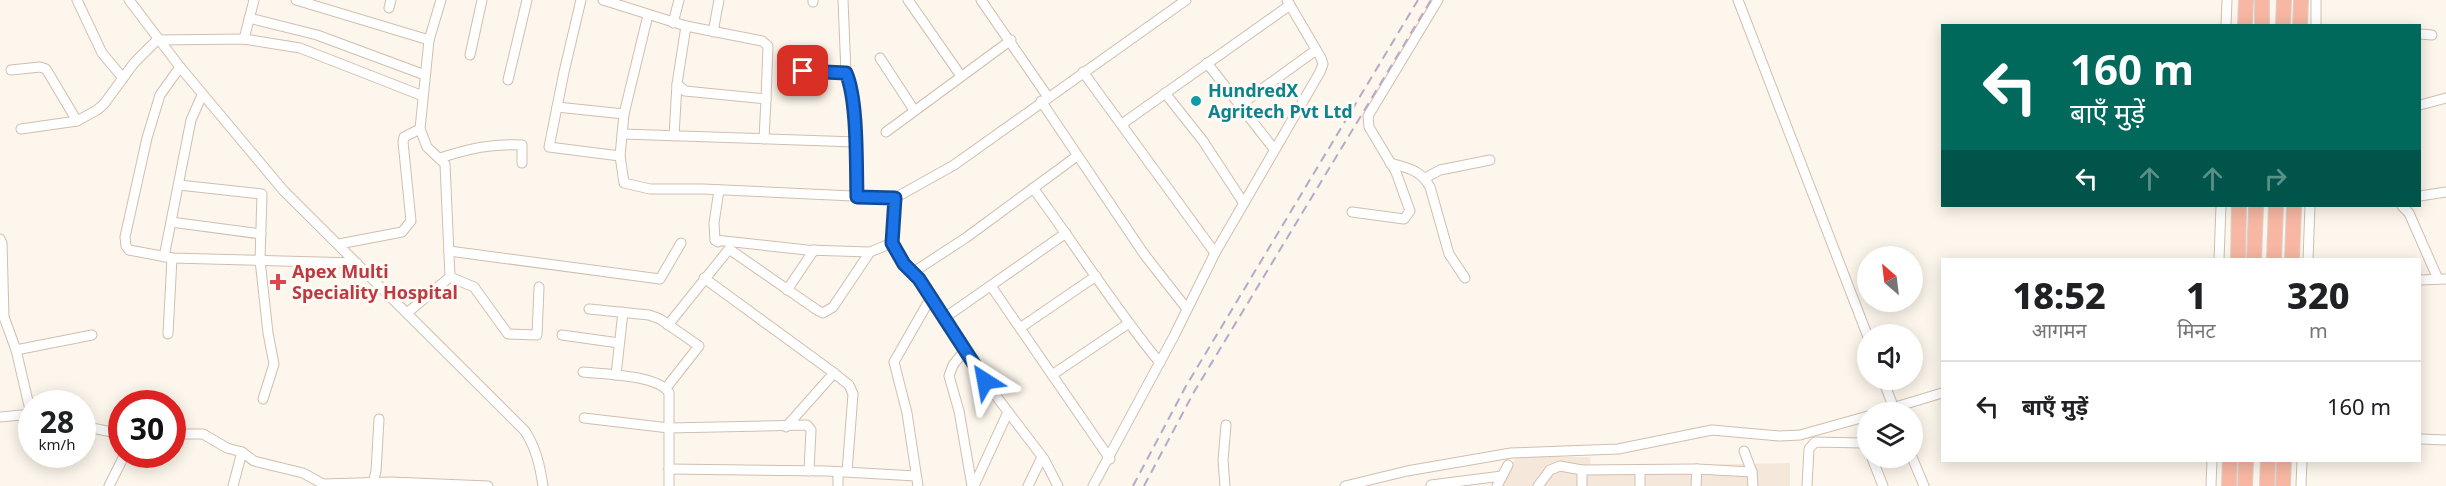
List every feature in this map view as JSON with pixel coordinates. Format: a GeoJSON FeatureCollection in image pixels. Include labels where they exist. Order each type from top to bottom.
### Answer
{"type":"FeatureCollection","features":[{"type":"Feature","properties":{"kind":"highway"},"geometry":{"type":"LineString","coordinates":[[2245,24],[2246,0]]}},
{"type":"Feature","properties":{"kind":"highway"},"geometry":{"type":"LineString","coordinates":[[2262,0],[2262,24]]}},
{"type":"Feature","properties":{"kind":"highway"},"geometry":{"type":"LineString","coordinates":[[2283,24],[2284,0]]}},
{"type":"Feature","properties":{"kind":"highway"},"geometry":{"type":"LineString","coordinates":[[2300,24],[2301,0]]}},
{"type":"Feature","properties":{"kind":"highway"},"geometry":{"type":"LineString","coordinates":[[2238,258],[2239,207]]}},
{"type":"Feature","properties":{"kind":"highway"},"geometry":{"type":"LineString","coordinates":[[2254,258],[2256,207]]}},
{"type":"Feature","properties":{"kind":"highway"},"geometry":{"type":"LineString","coordinates":[[2274,258],[2276,207]]}},
{"type":"Feature","properties":{"kind":"highway"},"geometry":{"type":"LineString","coordinates":[[2292,258],[2294,207]]}},
{"type":"Feature","properties":{"kind":"highway"},"geometry":{"type":"LineString","coordinates":[[2229,486],[2230,462]]}},
{"type":"Feature","properties":{"kind":"highway"},"geometry":{"type":"LineString","coordinates":[[2245,486],[2246,462]]}},
{"type":"Feature","properties":{"kind":"highway"},"geometry":{"type":"LineString","coordinates":[[2267,486],[2268,462]]}},
{"type":"Feature","properties":{"kind":"highway"},"geometry":{"type":"LineString","coordinates":[[2283,486],[2284,462]]}},
{"type":"Feature","properties":{"kind":"street"},"geometry":{"type":"LineString","coordinates":[[77,0],[102,53],[123,78]]}},
{"type":"Feature","properties":{"kind":"street"},"geometry":{"type":"LineString","coordinates":[[129,0],[157,40],[270,175],[525,431],[532,442],[543,486]]}},
{"type":"Feature","properties":{"kind":"street"},"geometry":{"type":"LineString","coordinates":[[244,39],[254,0]]}},
{"type":"Feature","properties":{"kind":"street"},"geometry":{"type":"LineString","coordinates":[[296,0],[429,40]]}},
{"type":"Feature","properties":{"kind":"street"},"geometry":{"type":"LineString","coordinates":[[441,0],[429,40],[420,129],[427,147],[445,164],[450,278]]}},
{"type":"Feature","properties":{"kind":"street"},"geometry":{"type":"LineString","coordinates":[[470,55],[482,0]]}},
{"type":"Feature","properties":{"kind":"street"},"geometry":{"type":"LineString","coordinates":[[508,80],[527,0]]}},
{"type":"Feature","properties":{"kind":"street"},"geometry":{"type":"LineString","coordinates":[[581,0],[549,147],[620,156]]}},
{"type":"Feature","properties":{"kind":"street"},"geometry":{"type":"LineString","coordinates":[[603,0],[629,4],[648,15],[686,27],[762,41],[768,46],[764,139]]}},
{"type":"Feature","properties":{"kind":"street"},"geometry":{"type":"LineString","coordinates":[[674,22],[679,0]]}},
{"type":"Feature","properties":{"kind":"street"},"geometry":{"type":"LineString","coordinates":[[713,32],[720,0]]}},
{"type":"Feature","properties":{"kind":"street"},"geometry":{"type":"LineString","coordinates":[[843,0],[846,73],[851,86],[856,142],[857,197]]}},
{"type":"Feature","properties":{"kind":"street"},"geometry":{"type":"LineString","coordinates":[[908,0],[961,76]]}},
{"type":"Feature","properties":{"kind":"street"},"geometry":{"type":"LineString","coordinates":[[981,0],[1011,40],[1077,156],[1144,254],[1187,309]]}},
{"type":"Feature","properties":{"kind":"street"},"geometry":{"type":"LineString","coordinates":[[648,15],[624,114],[620,156],[624,183],[650,189],[895,198],[954,165],[1186,0]]}},
{"type":"Feature","properties":{"kind":"street"},"geometry":{"type":"LineString","coordinates":[[1352,212],[1404,219],[1408,216],[1410,210],[1396,172],[1369,128],[1368,116],[1438,0]]}},
{"type":"Feature","properties":{"kind":"street"},"geometry":{"type":"LineString","coordinates":[[1738,0],[1863,324]]}},
{"type":"Feature","properties":{"kind":"street"},"geometry":{"type":"LineString","coordinates":[[2226,24],[2227,0]]}},
{"type":"Feature","properties":{"kind":"street"},"geometry":{"type":"LineString","coordinates":[[2316,0],[2316,24]]}},
{"type":"Feature","properties":{"kind":"street"},"geometry":{"type":"LineString","coordinates":[[1093,486],[1110,459],[1215,253],[1323,64],[1288,2],[1122,124]]}},
{"type":"Feature","properties":{"kind":"street"},"geometry":{"type":"LineString","coordinates":[[249,18],[317,35],[425,75]]}},
{"type":"Feature","properties":{"kind":"street"},"geometry":{"type":"LineString","coordinates":[[674,136],[677,84],[686,27]]}},
{"type":"Feature","properties":{"kind":"street"},"geometry":{"type":"LineString","coordinates":[[2421,34],[2432,35]]}},
{"type":"Feature","properties":{"kind":"street"},"geometry":{"type":"LineString","coordinates":[[21,129],[77,121],[104,104],[123,78],[157,40],[244,39],[300,48],[423,96]]}},
{"type":"Feature","properties":{"kind":"street"},"geometry":{"type":"LineString","coordinates":[[886,132],[1011,40]]}},
{"type":"Feature","properties":{"kind":"street"},"geometry":{"type":"LineString","coordinates":[[1240,105],[1316,50]]}},
{"type":"Feature","properties":{"kind":"street"},"geometry":{"type":"LineString","coordinates":[[880,58],[914,110]]}},
{"type":"Feature","properties":{"kind":"street"},"geometry":{"type":"LineString","coordinates":[[1207,63],[1274,149]]}},
{"type":"Feature","properties":{"kind":"street"},"geometry":{"type":"LineString","coordinates":[[11,70],[40,67],[46,69],[77,121]]}},
{"type":"Feature","properties":{"kind":"street"},"geometry":{"type":"LineString","coordinates":[[180,67],[160,95],[147,138],[125,237],[129,250],[168,258],[357,262]]}},
{"type":"Feature","properties":{"kind":"street"},"geometry":{"type":"LineString","coordinates":[[803,71],[846,73]]}},
{"type":"Feature","properties":{"kind":"street"},"geometry":{"type":"LineString","coordinates":[[1083,72],[1215,253]]}},
{"type":"Feature","properties":{"kind":"street"},"geometry":{"type":"LineString","coordinates":[[677,84],[685,91],[766,99]]}},
{"type":"Feature","properties":{"kind":"street"},"geometry":{"type":"LineString","coordinates":[[1165,93],[1203,141],[1243,202]]}},
{"type":"Feature","properties":{"kind":"street"},"geometry":{"type":"LineString","coordinates":[[168,334],[168,258],[171,222],[191,120],[202,95]]}},
{"type":"Feature","properties":{"kind":"street"},"geometry":{"type":"LineString","coordinates":[[2421,105],[2446,98]]}},
{"type":"Feature","properties":{"kind":"street"},"geometry":{"type":"LineString","coordinates":[[557,107],[624,114]]}},
{"type":"Feature","properties":{"kind":"street"},"geometry":{"type":"LineString","coordinates":[[339,244],[402,232],[407,228],[411,221],[403,142],[404,137],[420,129]]}},
{"type":"Feature","properties":{"kind":"street"},"geometry":{"type":"LineString","coordinates":[[622,134],[856,142]]}},
{"type":"Feature","properties":{"kind":"street"},"geometry":{"type":"LineString","coordinates":[[440,158],[473,147],[522,145],[522,163]]}},
{"type":"Feature","properties":{"kind":"street"},"geometry":{"type":"LineString","coordinates":[[912,273],[1077,156]]}},
{"type":"Feature","properties":{"kind":"street"},"geometry":{"type":"LineString","coordinates":[[1425,178],[1440,170],[1490,160]]}},
{"type":"Feature","properties":{"kind":"street"},"geometry":{"type":"LineString","coordinates":[[1390,163],[1419,172],[1425,178],[1430,187],[1449,254],[1465,278]]}},
{"type":"Feature","properties":{"kind":"street"},"geometry":{"type":"LineString","coordinates":[[263,399],[274,364],[268,333],[261,260],[262,194],[265,181],[270,175]]}},
{"type":"Feature","properties":{"kind":"street"},"geometry":{"type":"LineString","coordinates":[[179,184],[262,194]]}},
{"type":"Feature","properties":{"kind":"street"},"geometry":{"type":"LineString","coordinates":[[1033,188],[1160,363]]}},
{"type":"Feature","properties":{"kind":"street"},"geometry":{"type":"LineString","coordinates":[[715,240],[714,223],[719,190]]}},
{"type":"Feature","properties":{"kind":"street"},"geometry":{"type":"LineString","coordinates":[[2421,196],[2446,192]]}},
{"type":"Feature","properties":{"kind":"street"},"geometry":{"type":"LineString","coordinates":[[895,198],[892,243],[904,264],[919,279],[943,319],[1042,457],[1058,486]]}},
{"type":"Feature","properties":{"kind":"street"},"geometry":{"type":"LineString","coordinates":[[2219,258],[2221,207]]}},
{"type":"Feature","properties":{"kind":"street"},"geometry":{"type":"LineString","coordinates":[[2308,258],[2310,207]]}},
{"type":"Feature","properties":{"kind":"street"},"geometry":{"type":"LineString","coordinates":[[2403,207],[2409,213],[2442,279],[2421,280]]}},
{"type":"Feature","properties":{"kind":"street"},"geometry":{"type":"LineString","coordinates":[[171,222],[261,234]]}},
{"type":"Feature","properties":{"kind":"street"},"geometry":{"type":"LineString","coordinates":[[943,319],[1066,233]]}},
{"type":"Feature","properties":{"kind":"street"},"geometry":{"type":"LineString","coordinates":[[0,239],[4,317],[25,390]]}},
{"type":"Feature","properties":{"kind":"street"},"geometry":{"type":"LineString","coordinates":[[715,240],[814,250],[870,252],[892,243]]}},
{"type":"Feature","properties":{"kind":"street"},"geometry":{"type":"LineString","coordinates":[[715,240],[823,313],[833,307],[870,252]]}},
{"type":"Feature","properties":{"kind":"street"},"geometry":{"type":"LineString","coordinates":[[449,251],[660,279],[681,243]]}},
{"type":"Feature","properties":{"kind":"street"},"geometry":{"type":"LineString","coordinates":[[668,325],[729,249]]}},
{"type":"Feature","properties":{"kind":"street"},"geometry":{"type":"LineString","coordinates":[[787,290],[814,250]]}},
{"type":"Feature","properties":{"kind":"street"},"geometry":{"type":"LineString","coordinates":[[1020,328],[1096,276]]}},
{"type":"Feature","properties":{"kind":"street"},"geometry":{"type":"LineString","coordinates":[[450,278],[474,287],[508,334],[537,335],[539,287]]}},
{"type":"Feature","properties":{"kind":"street"},"geometry":{"type":"LineString","coordinates":[[407,313],[450,278]]}},
{"type":"Feature","properties":{"kind":"street"},"geometry":{"type":"LineString","coordinates":[[704,278],[849,385],[854,394],[838,486]]}},
{"type":"Feature","properties":{"kind":"street"},"geometry":{"type":"LineString","coordinates":[[991,286],[1110,459]]}},
{"type":"Feature","properties":{"kind":"street"},"geometry":{"type":"LineString","coordinates":[[669,469],[842,472],[917,481],[906,412],[894,362],[930,299]]}},
{"type":"Feature","properties":{"kind":"street"},"geometry":{"type":"LineString","coordinates":[[589,309],[649,315],[699,346],[666,388]]}},
{"type":"Feature","properties":{"kind":"street"},"geometry":{"type":"LineString","coordinates":[[616,375],[623,312]]}},
{"type":"Feature","properties":{"kind":"street"},"geometry":{"type":"LineString","coordinates":[[1052,375],[1129,323]]}},
{"type":"Feature","properties":{"kind":"street"},"geometry":{"type":"LineString","coordinates":[[15,351],[92,335]]}},
{"type":"Feature","properties":{"kind":"street"},"geometry":{"type":"LineString","coordinates":[[562,335],[620,343]]}},
{"type":"Feature","properties":{"kind":"street"},"geometry":{"type":"LineString","coordinates":[[965,350],[953,364],[949,376],[959,411],[973,486]]}},
{"type":"Feature","properties":{"kind":"street"},"geometry":{"type":"LineString","coordinates":[[583,372],[651,381],[666,388],[669,393],[669,486]]}},
{"type":"Feature","properties":{"kind":"street"},"geometry":{"type":"LineString","coordinates":[[786,427],[834,373]]}},
{"type":"Feature","properties":{"kind":"street"},"geometry":{"type":"LineString","coordinates":[[1917,402],[1941,393]]}},
{"type":"Feature","properties":{"kind":"street"},"geometry":{"type":"LineString","coordinates":[[973,486],[1008,412]]}},
{"type":"Feature","properties":{"kind":"street"},"geometry":{"type":"LineString","coordinates":[[0,417],[18,415]]}},
{"type":"Feature","properties":{"kind":"street"},"geometry":{"type":"LineString","coordinates":[[373,483],[376,471],[379,418]]}},
{"type":"Feature","properties":{"kind":"street"},"geometry":{"type":"LineString","coordinates":[[584,418],[669,428],[807,425],[812,430],[809,471]]}},
{"type":"Feature","properties":{"kind":"street"},"geometry":{"type":"LineString","coordinates":[[1345,486],[1407,471],[1511,453],[1618,449],[1712,430],[1779,436],[1800,435],[1857,419]]}},
{"type":"Feature","properties":{"kind":"street"},"geometry":{"type":"LineString","coordinates":[[1225,486],[1223,460],[1226,425]]}},
{"type":"Feature","properties":{"kind":"street"},"geometry":{"type":"LineString","coordinates":[[186,434],[203,434],[227,448],[242,452],[254,461],[296,471],[323,485],[373,483],[488,486]]}},
{"type":"Feature","properties":{"kind":"street"},"geometry":{"type":"LineString","coordinates":[[2421,439],[2446,440]]}},
{"type":"Feature","properties":{"kind":"street"},"geometry":{"type":"LineString","coordinates":[[1807,486],[1809,448],[1815,442],[1857,442]]}},
{"type":"Feature","properties":{"kind":"street"},"geometry":{"type":"LineString","coordinates":[[1744,451],[1752,472],[1753,486]]}},
{"type":"Feature","properties":{"kind":"street"},"geometry":{"type":"LineString","coordinates":[[233,486],[242,452]]}},
{"type":"Feature","properties":{"kind":"street"},"geometry":{"type":"LineString","coordinates":[[1028,486],[1042,457]]}},
{"type":"Feature","properties":{"kind":"street"},"geometry":{"type":"LineString","coordinates":[[2211,486],[2212,462]]}},
{"type":"Feature","properties":{"kind":"street"},"geometry":{"type":"LineString","coordinates":[[2301,486],[2302,462]]}},
{"type":"Feature","properties":{"kind":"street"},"geometry":{"type":"LineString","coordinates":[[1497,486],[1508,465]]}},
{"type":"Feature","properties":{"kind":"street"},"geometry":{"type":"LineString","coordinates":[[1538,486],[1550,470],[1560,466],[1582,470],[1697,469],[1752,472]]}},
{"type":"Feature","properties":{"kind":"street"},"geometry":{"type":"LineString","coordinates":[[109,486],[119,468]]}},
{"type":"Feature","properties":{"kind":"street"},"geometry":{"type":"LineString","coordinates":[[1876,468],[1883,486]]}},
{"type":"Feature","properties":{"kind":"street"},"geometry":{"type":"LineString","coordinates":[[1917,468],[1924,486]]}},
{"type":"Feature","properties":{"kind":"street"},"geometry":{"type":"LineString","coordinates":[[1696,486],[1697,469]]}},
{"type":"Feature","properties":{"kind":"street"},"geometry":{"type":"LineString","coordinates":[[1582,470],[1582,486]]}},
{"type":"Feature","properties":{"kind":"street"},"geometry":{"type":"LineString","coordinates":[[1640,470],[1640,486]]}},
{"type":"Feature","properties":{"kind":"street"},"geometry":{"type":"LineString","coordinates":[[1431,486],[1461,484],[1503,476]]}},
{"type":"Feature","properties":{"kind":"shaded area"},"geometry":{"type":"Polygon","coordinates":[[[1516,457],[1590,457],[1591,467],[1790,463],[1790,486],[1501,486],[1516,457]]]}},
{"type":"Feature","properties":{"kind":"railway"},"geometry":{"type":"LineString","coordinates":[[1133,486],[1186,386],[1418,0]]}},
{"type":"Feature","properties":{"kind":"railway"},"geometry":{"type":"LineString","coordinates":[[1144,486],[1194,392],[1431,0]]}},
{"type":"Feature","properties":{"kind":"place","name":"HundredX Agritech Pvt Ltd"},"geometry":{"type":"Point","coordinates":[1196,101]}},
{"type":"Feature","properties":{"kind":"place","name":"Apex Multi Speciality Hospital"},"geometry":{"type":"Point","coordinates":[278,282]}},
{"type":"Feature","properties":{"kind":"route"},"geometry":{"type":"LineString","coordinates":[[803,71],[846,73],[851,86],[856,142],[857,197],[895,198],[892,243],[904,264],[919,279],[985,381]]}}]}
